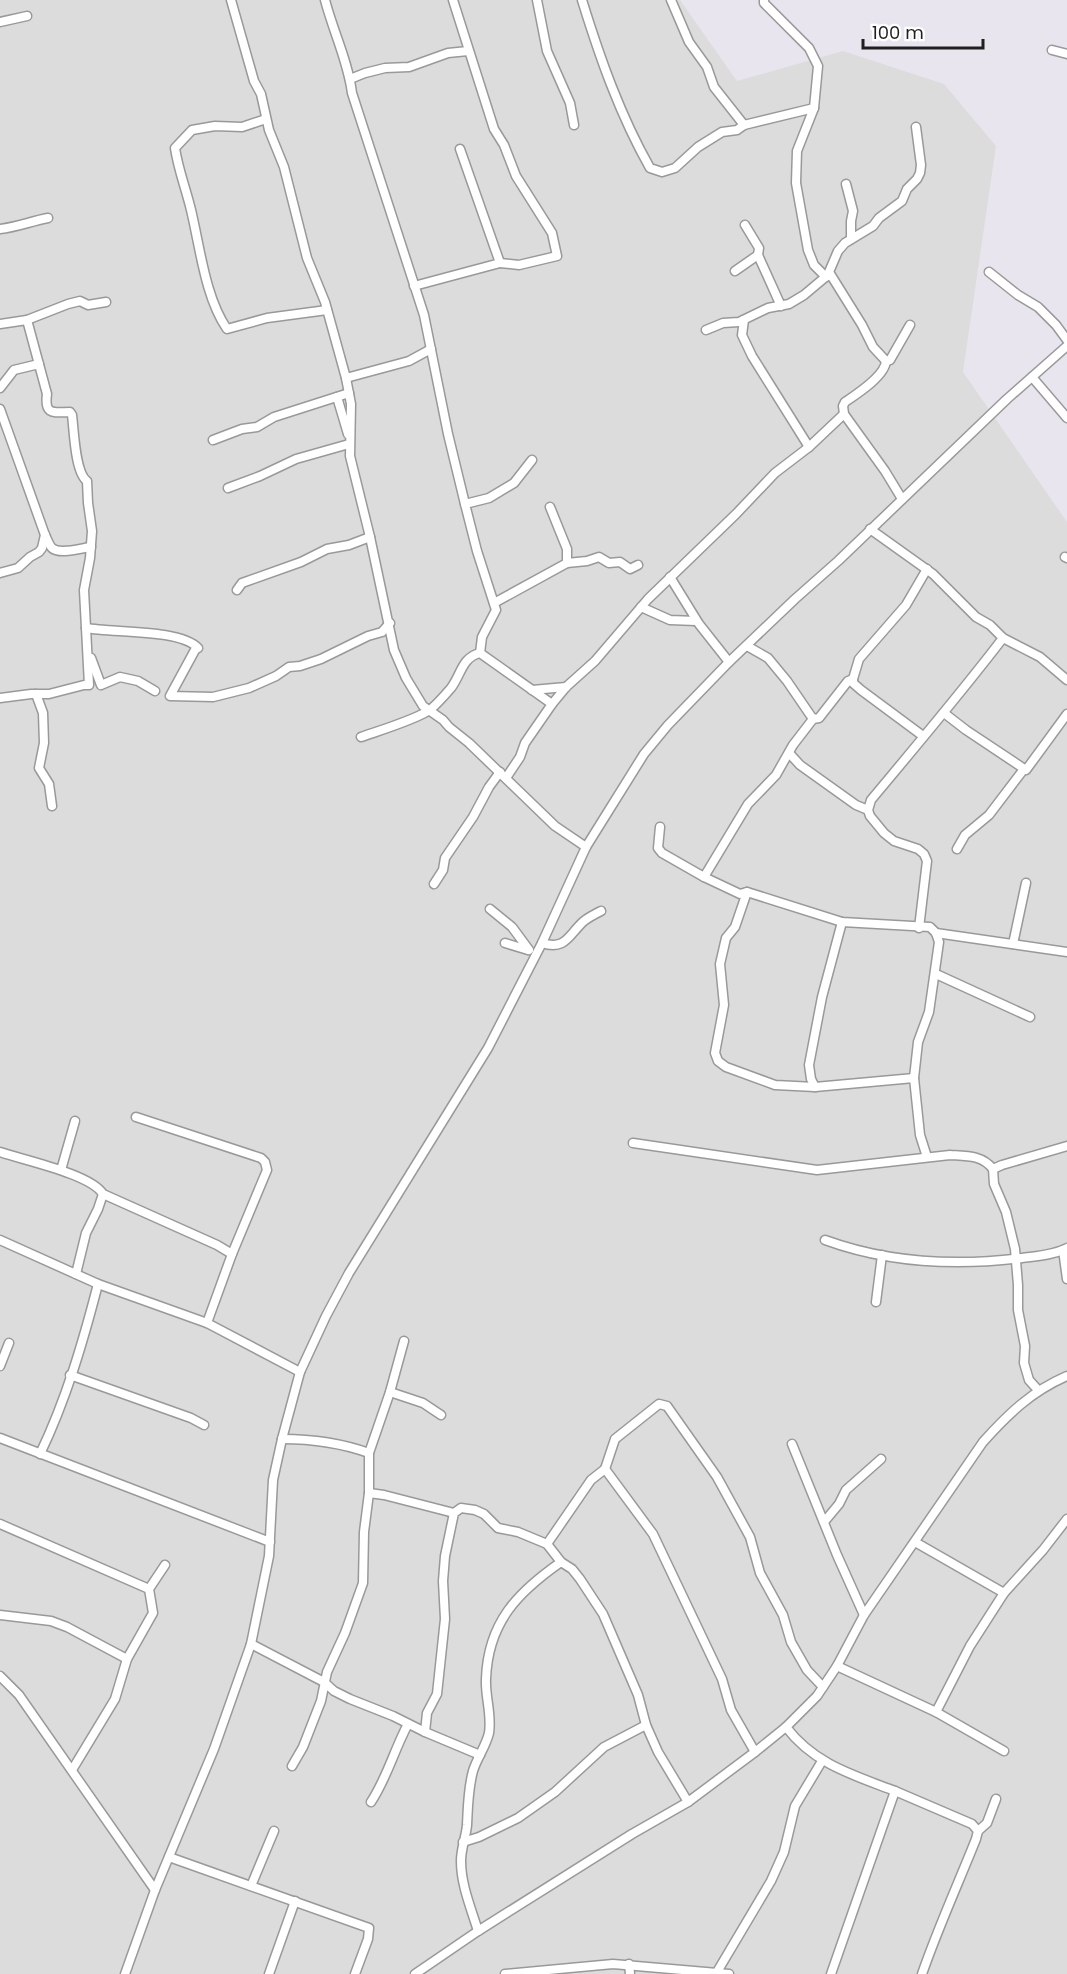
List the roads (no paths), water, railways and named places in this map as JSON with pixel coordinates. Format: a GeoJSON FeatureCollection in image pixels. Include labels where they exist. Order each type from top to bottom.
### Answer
{"type":"FeatureCollection","features":[{"type":"Feature","properties":{"kind":"street"},"geometry":{"type":"LineString","coordinates":[[231,0],[254,81],[261,94],[266,119],[284,167],[307,258],[321,290],[346,378],[351,421],[349,441]]}},
{"type":"Feature","properties":{"kind":"street"},"geometry":{"type":"LineString","coordinates":[[325,0],[350,79],[352,93],[424,315],[465,504],[494,603],[496,615],[482,638],[480,653]]}},
{"type":"Feature","properties":{"kind":"street"},"geometry":{"type":"LineString","coordinates":[[414,286],[500,263],[519,265],[557,256],[552,233],[516,176],[504,145],[494,129],[453,0]]}},
{"type":"Feature","properties":{"kind":"street"},"geometry":{"type":"LineString","coordinates":[[537,0],[547,51],[570,103],[574,125]]}},
{"type":"Feature","properties":{"kind":"street"},"geometry":{"type":"LineString","coordinates":[[582,0],[617,103],[633,139],[650,168],[662,172],[675,168],[698,147],[722,132],[737,130],[744,124],[814,108]]}},
{"type":"Feature","properties":{"kind":"street"},"geometry":{"type":"LineString","coordinates":[[671,0],[689,42],[707,67],[714,87],[744,124]]}},
{"type":"Feature","properties":{"kind":"street"},"geometry":{"type":"LineString","coordinates":[[764,0],[764,3],[809,48],[818,66],[814,108],[797,151],[796,183],[808,250],[814,265],[828,275],[862,325],[873,347],[886,361]]}},
{"type":"Feature","properties":{"kind":"street"},"geometry":{"type":"LineString","coordinates":[[0,22],[27,16]]}},
{"type":"Feature","properties":{"kind":"street"},"geometry":{"type":"LineString","coordinates":[[1052,50],[1067,54]]}},
{"type":"Feature","properties":{"kind":"street"},"geometry":{"type":"LineString","coordinates":[[350,79],[385,68],[409,67],[448,53],[468,51]]}},
{"type":"Feature","properties":{"kind":"street"},"geometry":{"type":"LineString","coordinates":[[266,119],[242,127],[215,126],[192,130],[176,148],[179,172],[190,208],[206,279],[226,329],[267,318],[327,310]]}},
{"type":"Feature","properties":{"kind":"street"},"geometry":{"type":"LineString","coordinates":[[706,330],[723,323],[740,322],[768,308],[789,304],[828,275],[838,251],[851,238],[873,226],[879,218],[902,201],[907,189],[917,179],[921,165],[916,127]]}},
{"type":"Feature","properties":{"kind":"street"},"geometry":{"type":"LineString","coordinates":[[460,149],[500,263]]}},
{"type":"Feature","properties":{"kind":"street"},"geometry":{"type":"LineString","coordinates":[[846,184],[853,211],[851,238]]}},
{"type":"Feature","properties":{"kind":"street"},"geometry":{"type":"LineString","coordinates":[[0,229],[48,218]]}},
{"type":"Feature","properties":{"kind":"street"},"geometry":{"type":"LineString","coordinates":[[745,225],[759,248],[758,255],[781,306]]}},
{"type":"Feature","properties":{"kind":"street"},"geometry":{"type":"LineString","coordinates":[[735,271],[758,255]]}},
{"type":"Feature","properties":{"kind":"street"},"geometry":{"type":"LineString","coordinates":[[989,272],[1018,295],[1038,307],[1067,340]]}},
{"type":"Feature","properties":{"kind":"street"},"geometry":{"type":"LineString","coordinates":[[0,324],[27,320],[68,304],[80,302],[88,305],[106,302]]}},
{"type":"Feature","properties":{"kind":"street"},"geometry":{"type":"LineString","coordinates":[[27,320],[47,394],[46,404],[49,410],[56,414],[70,412],[72,415],[78,467],[87,481],[92,531],[84,590],[91,657],[101,685],[120,677],[138,681],[155,691]]}},
{"type":"Feature","properties":{"kind":"street"},"geometry":{"type":"LineString","coordinates":[[744,320],[742,335],[752,356],[809,447]]}},
{"type":"Feature","properties":{"kind":"street"},"geometry":{"type":"LineString","coordinates":[[886,361],[890,360],[910,325]]}},
{"type":"Feature","properties":{"kind":"street"},"geometry":{"type":"LineString","coordinates":[[125,1974],[154,1890],[170,1857],[214,1749],[251,1644],[269,1556],[273,1479],[300,1372],[349,1273],[488,1048],[533,951],[542,943],[586,847],[654,740],[729,662],[1067,346]]}},
{"type":"Feature","properties":{"kind":"street"},"geometry":{"type":"LineString","coordinates":[[346,378],[409,361],[431,349]]}},
{"type":"Feature","properties":{"kind":"street"},"geometry":{"type":"LineString","coordinates":[[886,361],[885,369],[877,378],[845,402],[843,406],[844,414],[902,498]]}},
{"type":"Feature","properties":{"kind":"street"},"geometry":{"type":"LineString","coordinates":[[0,388],[14,370],[39,364]]}},
{"type":"Feature","properties":{"kind":"street"},"geometry":{"type":"LineString","coordinates":[[1032,377],[1067,418]]}},
{"type":"Feature","properties":{"kind":"street"},"geometry":{"type":"LineString","coordinates":[[213,440],[242,429],[257,427],[274,417],[349,393]]}},
{"type":"Feature","properties":{"kind":"street"},"geometry":{"type":"LineString","coordinates":[[337,397],[390,623],[392,642],[406,678],[423,706],[469,743],[555,826],[586,847]]}},
{"type":"Feature","properties":{"kind":"street"},"geometry":{"type":"LineString","coordinates":[[0,409],[51,546],[63,551],[91,547]]}},
{"type":"Feature","properties":{"kind":"street"},"geometry":{"type":"LineString","coordinates":[[434,884],[443,870],[445,858],[473,817],[489,787],[520,757],[525,743],[566,687],[595,661],[641,607],[775,473],[809,447],[844,414]]}},
{"type":"Feature","properties":{"kind":"street"},"geometry":{"type":"LineString","coordinates":[[228,488],[296,459],[349,441]]}},
{"type":"Feature","properties":{"kind":"street"},"geometry":{"type":"LineString","coordinates":[[465,504],[489,498],[514,483],[532,460]]}},
{"type":"Feature","properties":{"kind":"street"},"geometry":{"type":"LineString","coordinates":[[550,507],[567,549],[567,563]]}},
{"type":"Feature","properties":{"kind":"street"},"geometry":{"type":"LineString","coordinates":[[870,529],[927,570],[976,617],[990,625],[1003,638],[1040,657],[1067,680]]}},
{"type":"Feature","properties":{"kind":"street"},"geometry":{"type":"LineString","coordinates":[[0,573],[18,568],[39,552],[45,535]]}},
{"type":"Feature","properties":{"kind":"street"},"geometry":{"type":"LineString","coordinates":[[237,590],[242,583],[301,562],[327,549],[349,545],[370,537]]}},
{"type":"Feature","properties":{"kind":"street"},"geometry":{"type":"LineString","coordinates":[[494,603],[567,563],[599,557],[609,563],[620,562],[630,569],[638,565]]}},
{"type":"Feature","properties":{"kind":"street"},"geometry":{"type":"LineString","coordinates":[[923,735],[861,690],[853,683],[853,679],[859,659],[906,605],[927,570]]}},
{"type":"Feature","properties":{"kind":"street"},"geometry":{"type":"LineString","coordinates":[[670,577],[696,621],[729,662]]}},
{"type":"Feature","properties":{"kind":"street"},"geometry":{"type":"LineString","coordinates":[[641,607],[670,621],[696,621]]}},
{"type":"Feature","properties":{"kind":"street"},"geometry":{"type":"LineString","coordinates":[[90,631],[171,635],[193,643],[198,648],[170,696],[183,695],[201,698],[249,688],[276,676],[289,667],[321,659],[368,636],[382,632],[390,623]]}},
{"type":"Feature","properties":{"kind":"street"},"geometry":{"type":"LineString","coordinates":[[0,698],[49,694],[89,685],[90,631]]}},
{"type":"Feature","properties":{"kind":"street"},"geometry":{"type":"LineString","coordinates":[[382,632],[392,642]]}},
{"type":"Feature","properties":{"kind":"street"},"geometry":{"type":"LineString","coordinates":[[919,928],[927,861],[924,854],[918,849],[894,841],[884,833],[868,810],[871,800],[1003,638]]}},
{"type":"Feature","properties":{"kind":"street"},"geometry":{"type":"LineString","coordinates":[[747,646],[768,658],[813,719]]}},
{"type":"Feature","properties":{"kind":"street"},"geometry":{"type":"LineString","coordinates":[[361,737],[429,710],[453,686],[472,655],[480,653],[552,704]]}},
{"type":"Feature","properties":{"kind":"street"},"geometry":{"type":"LineString","coordinates":[[704,877],[748,804],[776,775],[813,719],[819,718],[844,684],[853,679]]}},
{"type":"Feature","properties":{"kind":"street"},"geometry":{"type":"LineString","coordinates":[[532,690],[566,687]]}},
{"type":"Feature","properties":{"kind":"street"},"geometry":{"type":"LineString","coordinates":[[36,694],[43,713],[44,742],[39,768],[50,784],[52,806]]}},
{"type":"Feature","properties":{"kind":"street"},"geometry":{"type":"LineString","coordinates":[[944,713],[1024,769]]}},
{"type":"Feature","properties":{"kind":"street"},"geometry":{"type":"LineString","coordinates":[[957,849],[965,835],[989,815],[1024,769],[1026,770],[1067,714]]}},
{"type":"Feature","properties":{"kind":"street"},"geometry":{"type":"LineString","coordinates":[[789,753],[800,765],[856,805],[868,810]]}},
{"type":"Feature","properties":{"kind":"street"},"geometry":{"type":"LineString","coordinates":[[660,827],[658,848],[662,853],[740,894],[747,892],[842,922],[930,927],[936,933],[939,942],[936,974],[928,1012],[918,1042],[914,1078],[920,1135],[927,1157]]}},
{"type":"Feature","properties":{"kind":"street"},"geometry":{"type":"LineString","coordinates":[[1013,944],[1026,883]]}},
{"type":"Feature","properties":{"kind":"street"},"geometry":{"type":"LineString","coordinates":[[747,892],[735,927],[726,938],[720,964],[724,1005],[715,1053],[718,1061],[726,1067],[775,1085],[815,1087],[914,1078]]}},
{"type":"Feature","properties":{"kind":"street"},"geometry":{"type":"LineString","coordinates":[[490,909],[512,927],[533,951]]}},
{"type":"Feature","properties":{"kind":"street"},"geometry":{"type":"LineString","coordinates":[[542,943],[553,946],[561,944],[585,920],[601,911]]}},
{"type":"Feature","properties":{"kind":"street"},"geometry":{"type":"LineString","coordinates":[[815,1087],[809,1065],[822,997],[842,922]]}},
{"type":"Feature","properties":{"kind":"street"},"geometry":{"type":"LineString","coordinates":[[936,933],[1066,950]]}},
{"type":"Feature","properties":{"kind":"street"},"geometry":{"type":"LineString","coordinates":[[504,943],[533,951]]}},
{"type":"Feature","properties":{"kind":"street"},"geometry":{"type":"LineString","coordinates":[[936,974],[1030,1017]]}},
{"type":"Feature","properties":{"kind":"street"},"geometry":{"type":"LineString","coordinates":[[135,1117],[253,1155],[265,1162],[267,1170],[232,1254],[207,1323]]}},
{"type":"Feature","properties":{"kind":"street"},"geometry":{"type":"LineString","coordinates":[[61,1170],[75,1122]]}},
{"type":"Feature","properties":{"kind":"street"},"geometry":{"type":"LineString","coordinates":[[633,1143],[817,1170],[950,1155],[970,1156],[984,1160],[993,1169],[994,1184],[1006,1212],[1013,1238],[1018,1310],[1025,1346],[1024,1363],[1029,1380],[1038,1390]]}},
{"type":"Feature","properties":{"kind":"street"},"geometry":{"type":"LineString","coordinates":[[993,1169],[1067,1146]]}},
{"type":"Feature","properties":{"kind":"street"},"geometry":{"type":"LineString","coordinates":[[0,1152],[61,1170],[95,1186],[103,1194],[217,1245],[232,1254]]}},
{"type":"Feature","properties":{"kind":"street"},"geometry":{"type":"LineString","coordinates":[[76,1274],[86,1233],[103,1194]]}},
{"type":"Feature","properties":{"kind":"street"},"geometry":{"type":"LineString","coordinates":[[0,1240],[98,1284],[207,1323],[300,1372]]}},
{"type":"Feature","properties":{"kind":"street"},"geometry":{"type":"LineString","coordinates":[[825,1240],[882,1255],[955,1263],[1016,1259],[1065,1249],[1067,1279]]}},
{"type":"Feature","properties":{"kind":"street"},"geometry":{"type":"LineString","coordinates":[[876,1302],[882,1255]]}},
{"type":"Feature","properties":{"kind":"street"},"geometry":{"type":"LineString","coordinates":[[40,1454],[57,1418],[98,1284]]}},
{"type":"Feature","properties":{"kind":"street"},"geometry":{"type":"LineString","coordinates":[[292,1766],[303,1747],[321,1701],[324,1682],[363,1583],[364,1532],[369,1493],[369,1453],[390,1392],[404,1341]]}},
{"type":"Feature","properties":{"kind":"street"},"geometry":{"type":"LineString","coordinates":[[0,1366],[9,1343]]}},
{"type":"Feature","properties":{"kind":"street"},"geometry":{"type":"LineString","coordinates":[[70,1375],[191,1418],[204,1425]]}},
{"type":"Feature","properties":{"kind":"street"},"geometry":{"type":"LineString","coordinates":[[415,1974],[478,1931],[632,1834],[688,1802],[786,1727],[817,1696],[837,1666],[864,1616],[983,1442],[1006,1416],[1038,1390],[1067,1376]]}},
{"type":"Feature","properties":{"kind":"street"},"geometry":{"type":"LineString","coordinates":[[390,1392],[423,1403],[441,1414]]}},
{"type":"Feature","properties":{"kind":"street"},"geometry":{"type":"LineString","coordinates":[[547,1544],[591,1480],[605,1469],[613,1442],[620,1433],[659,1404],[667,1406],[717,1477],[750,1537],[760,1573],[783,1616],[791,1642],[807,1670],[823,1687]]}},
{"type":"Feature","properties":{"kind":"street"},"geometry":{"type":"LineString","coordinates":[[0,1438],[270,1542]]}},
{"type":"Feature","properties":{"kind":"street"},"geometry":{"type":"LineString","coordinates":[[282,1438],[306,1439],[348,1446],[369,1453]]}},
{"type":"Feature","properties":{"kind":"street"},"geometry":{"type":"LineString","coordinates":[[792,1444],[864,1616]]}},
{"type":"Feature","properties":{"kind":"street"},"geometry":{"type":"LineString","coordinates":[[824,1522],[839,1504],[846,1490],[881,1459]]}},
{"type":"Feature","properties":{"kind":"street"},"geometry":{"type":"LineString","coordinates":[[605,1469],[653,1533],[722,1679],[731,1710],[756,1752]]}},
{"type":"Feature","properties":{"kind":"street"},"geometry":{"type":"LineString","coordinates":[[369,1493],[454,1513]]}},
{"type":"Feature","properties":{"kind":"street"},"geometry":{"type":"LineString","coordinates":[[424,1732],[427,1713],[438,1694],[445,1619],[443,1581],[454,1513],[461,1508],[475,1510],[484,1514],[498,1528],[518,1532],[547,1544],[561,1562],[572,1569],[580,1579],[603,1614],[638,1695],[646,1725],[658,1752],[688,1802]]}},
{"type":"Feature","properties":{"kind":"street"},"geometry":{"type":"LineString","coordinates":[[936,1712],[970,1646],[1004,1593],[1043,1550],[1067,1519]]}},
{"type":"Feature","properties":{"kind":"street"},"geometry":{"type":"LineString","coordinates":[[0,1524],[149,1589]]}},
{"type":"Feature","properties":{"kind":"street"},"geometry":{"type":"LineString","coordinates":[[915,1542],[1004,1593]]}},
{"type":"Feature","properties":{"kind":"street"},"geometry":{"type":"LineString","coordinates":[[478,1931],[468,1903],[461,1861],[466,1833],[468,1791],[490,1727],[486,1680],[489,1654],[494,1633],[506,1613],[523,1592],[561,1562]]}},
{"type":"Feature","properties":{"kind":"street"},"geometry":{"type":"LineString","coordinates":[[72,1770],[115,1699],[127,1659],[153,1613],[149,1589],[165,1565]]}},
{"type":"Feature","properties":{"kind":"street"},"geometry":{"type":"LineString","coordinates":[[0,1615],[51,1621],[127,1659]]}},
{"type":"Feature","properties":{"kind":"street"},"geometry":{"type":"LineString","coordinates":[[251,1644],[324,1682],[334,1691],[480,1755]]}},
{"type":"Feature","properties":{"kind":"street"},"geometry":{"type":"LineString","coordinates":[[837,1666],[936,1712],[1004,1751]]}},
{"type":"Feature","properties":{"kind":"street"},"geometry":{"type":"LineString","coordinates":[[0,1676],[19,1695],[154,1890]]}},
{"type":"Feature","properties":{"kind":"street"},"geometry":{"type":"LineString","coordinates":[[371,1802],[384,1784],[400,1738],[408,1724]]}},
{"type":"Feature","properties":{"kind":"street"},"geometry":{"type":"LineString","coordinates":[[463,1842],[479,1837],[518,1818],[555,1792],[604,1747],[646,1725]]}},
{"type":"Feature","properties":{"kind":"street"},"geometry":{"type":"LineString","coordinates":[[786,1727],[797,1742],[822,1761],[972,1824],[978,1831]]}},
{"type":"Feature","properties":{"kind":"street"},"geometry":{"type":"LineString","coordinates":[[717,1972],[771,1881],[784,1852],[795,1806],[822,1761]]}},
{"type":"Feature","properties":{"kind":"street"},"geometry":{"type":"LineString","coordinates":[[831,1974],[895,1791]]}},
{"type":"Feature","properties":{"kind":"street"},"geometry":{"type":"LineString","coordinates":[[922,1974],[978,1831],[987,1824],[996,1799]]}},
{"type":"Feature","properties":{"kind":"street"},"geometry":{"type":"LineString","coordinates":[[251,1886],[274,1831]]}},
{"type":"Feature","properties":{"kind":"street"},"geometry":{"type":"LineString","coordinates":[[170,1857],[369,1928],[368,1939],[355,1974]]}},
{"type":"Feature","properties":{"kind":"street"},"geometry":{"type":"LineString","coordinates":[[269,1974],[295,1901]]}},
{"type":"Feature","properties":{"kind":"street"},"geometry":{"type":"LineString","coordinates":[[629,1964],[630,1974]]}},
{"type":"Feature","properties":{"kind":"street"},"geometry":{"type":"LineString","coordinates":[[506,1974],[629,1964],[729,1974]]}}]}
